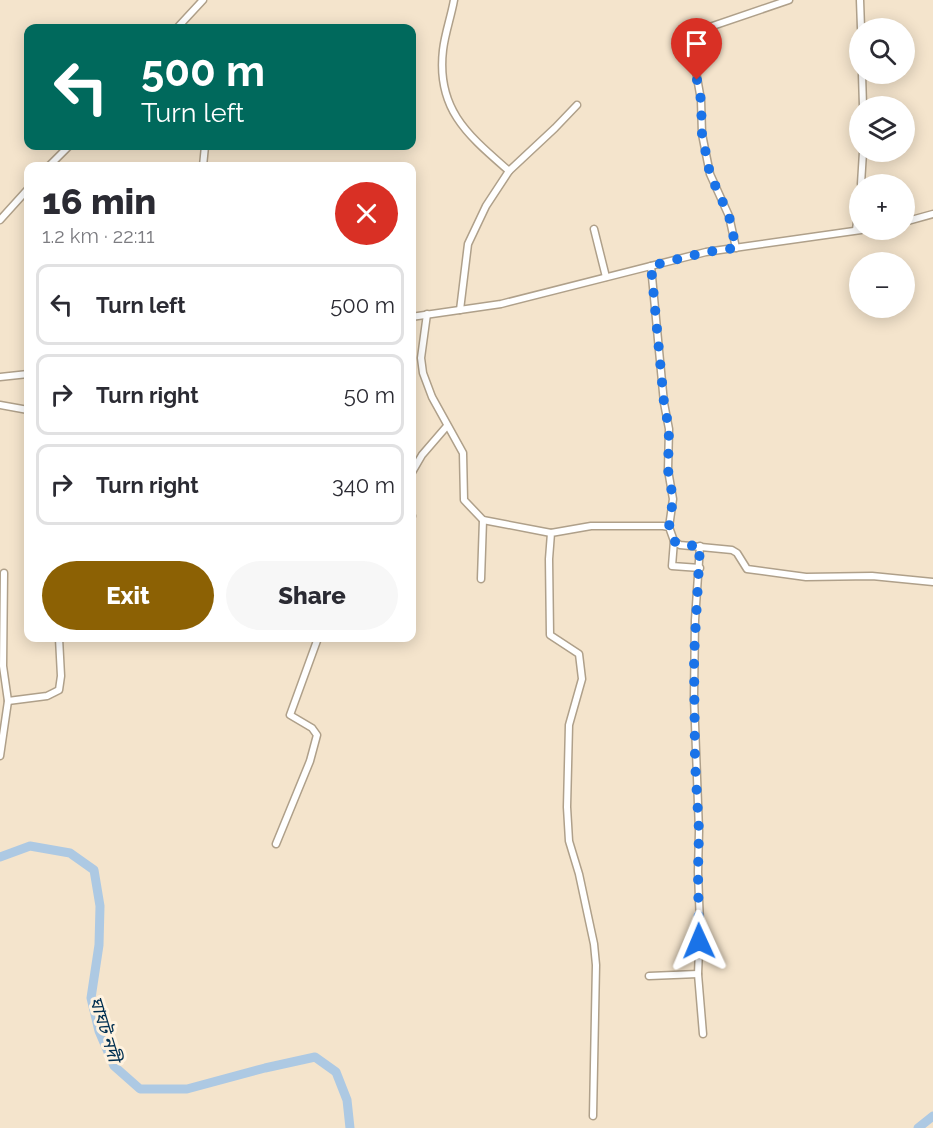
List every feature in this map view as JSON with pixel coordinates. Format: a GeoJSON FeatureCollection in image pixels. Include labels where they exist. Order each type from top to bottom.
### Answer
{"type":"FeatureCollection","features":[{"type":"Feature","properties":{"kind":"street"},"geometry":{"type":"LineString","coordinates":[[181,24],[203,0]]}},
{"type":"Feature","properties":{"kind":"street"},"geometry":{"type":"LineString","coordinates":[[454,0],[443,52],[447,100],[454,116],[462,126],[509,171]]}},
{"type":"Feature","properties":{"kind":"street"},"geometry":{"type":"LineString","coordinates":[[736,248],[729,216],[710,174],[702,134],[701,100],[690,38],[695,32],[789,0]]}},
{"type":"Feature","properties":{"kind":"street"},"geometry":{"type":"LineString","coordinates":[[860,0],[861,18]]}},
{"type":"Feature","properties":{"kind":"street"},"geometry":{"type":"LineString","coordinates":[[460,310],[463,270],[468,244],[486,206],[509,171],[577,105]]}},
{"type":"Feature","properties":{"kind":"street"},"geometry":{"type":"LineString","coordinates":[[53,162],[65,150]]}},
{"type":"Feature","properties":{"kind":"street"},"geometry":{"type":"LineString","coordinates":[[0,220],[24,193]]}},
{"type":"Feature","properties":{"kind":"street"},"geometry":{"type":"LineString","coordinates":[[915,219],[933,214]]}},
{"type":"Feature","properties":{"kind":"street"},"geometry":{"type":"LineString","coordinates":[[594,229],[606,278]]}},
{"type":"Feature","properties":{"kind":"street"},"geometry":{"type":"LineString","coordinates":[[416,315],[501,304],[706,252],[849,231]]}},
{"type":"Feature","properties":{"kind":"street"},"geometry":{"type":"LineString","coordinates":[[651,266],[664,403],[669,429],[668,470],[673,499],[669,527],[674,541],[672,566],[700,568]]}},
{"type":"Feature","properties":{"kind":"street"},"geometry":{"type":"LineString","coordinates":[[427,314],[421,358],[423,373],[432,397],[463,453],[464,500],[483,520],[551,533],[591,526],[669,527]]}},
{"type":"Feature","properties":{"kind":"street"},"geometry":{"type":"LineString","coordinates":[[0,376],[24,374]]}},
{"type":"Feature","properties":{"kind":"street"},"geometry":{"type":"LineString","coordinates":[[0,405],[24,409]]}},
{"type":"Feature","properties":{"kind":"street"},"geometry":{"type":"LineString","coordinates":[[416,465],[447,426]]}},
{"type":"Feature","properties":{"kind":"street"},"geometry":{"type":"LineString","coordinates":[[481,579],[483,520]]}},
{"type":"Feature","properties":{"kind":"street"},"geometry":{"type":"LineString","coordinates":[[551,533],[550,635],[579,654],[582,679],[568,725],[567,807],[569,841],[587,909],[596,965],[592,1116]]}},
{"type":"Feature","properties":{"kind":"street"},"geometry":{"type":"LineString","coordinates":[[674,541],[680,545],[732,550],[737,553],[747,569],[776,574],[806,578],[872,576],[933,582]]}},
{"type":"Feature","properties":{"kind":"street"},"geometry":{"type":"LineString","coordinates":[[700,546],[694,657],[695,762],[699,831],[699,974],[703,1034]]}},
{"type":"Feature","properties":{"kind":"street"},"geometry":{"type":"LineString","coordinates":[[0,756],[8,700],[3,666],[4,573]]}},
{"type":"Feature","properties":{"kind":"street"},"geometry":{"type":"LineString","coordinates":[[8,700],[47,696],[59,690],[61,676],[59,642]]}},
{"type":"Feature","properties":{"kind":"street"},"geometry":{"type":"LineString","coordinates":[[276,844],[310,761],[317,735],[312,728],[290,715],[317,642]]}},
{"type":"Feature","properties":{"kind":"street"},"geometry":{"type":"LineString","coordinates":[[649,976],[699,974]]}},
{"type":"Feature","properties":{"kind":"waterway","name":"ঘাঘট নদী"},"geometry":{"type":"LineString","coordinates":[[0,857],[30,846],[70,853],[94,870],[100,906],[99,945],[91,998],[99,1031],[114,1066],[140,1089],[187,1089],[315,1057],[336,1072],[347,1100],[350,1128]]}},
{"type":"Feature","properties":{"kind":"waterway","name":"ঘাঘট নদী"},"geometry":{"type":"LineString","coordinates":[[918,1128],[933,1116]]}},
{"type":"Feature","properties":{"kind":"route"},"geometry":{"type":"LineString","coordinates":[[697,80],[701,100],[702,134],[710,174],[729,216],[736,248],[706,252],[651,266],[664,403],[669,429],[668,470],[673,499],[669,527],[674,541],[680,545],[700,546],[694,657],[695,762],[699,831],[699,941]]}}]}
